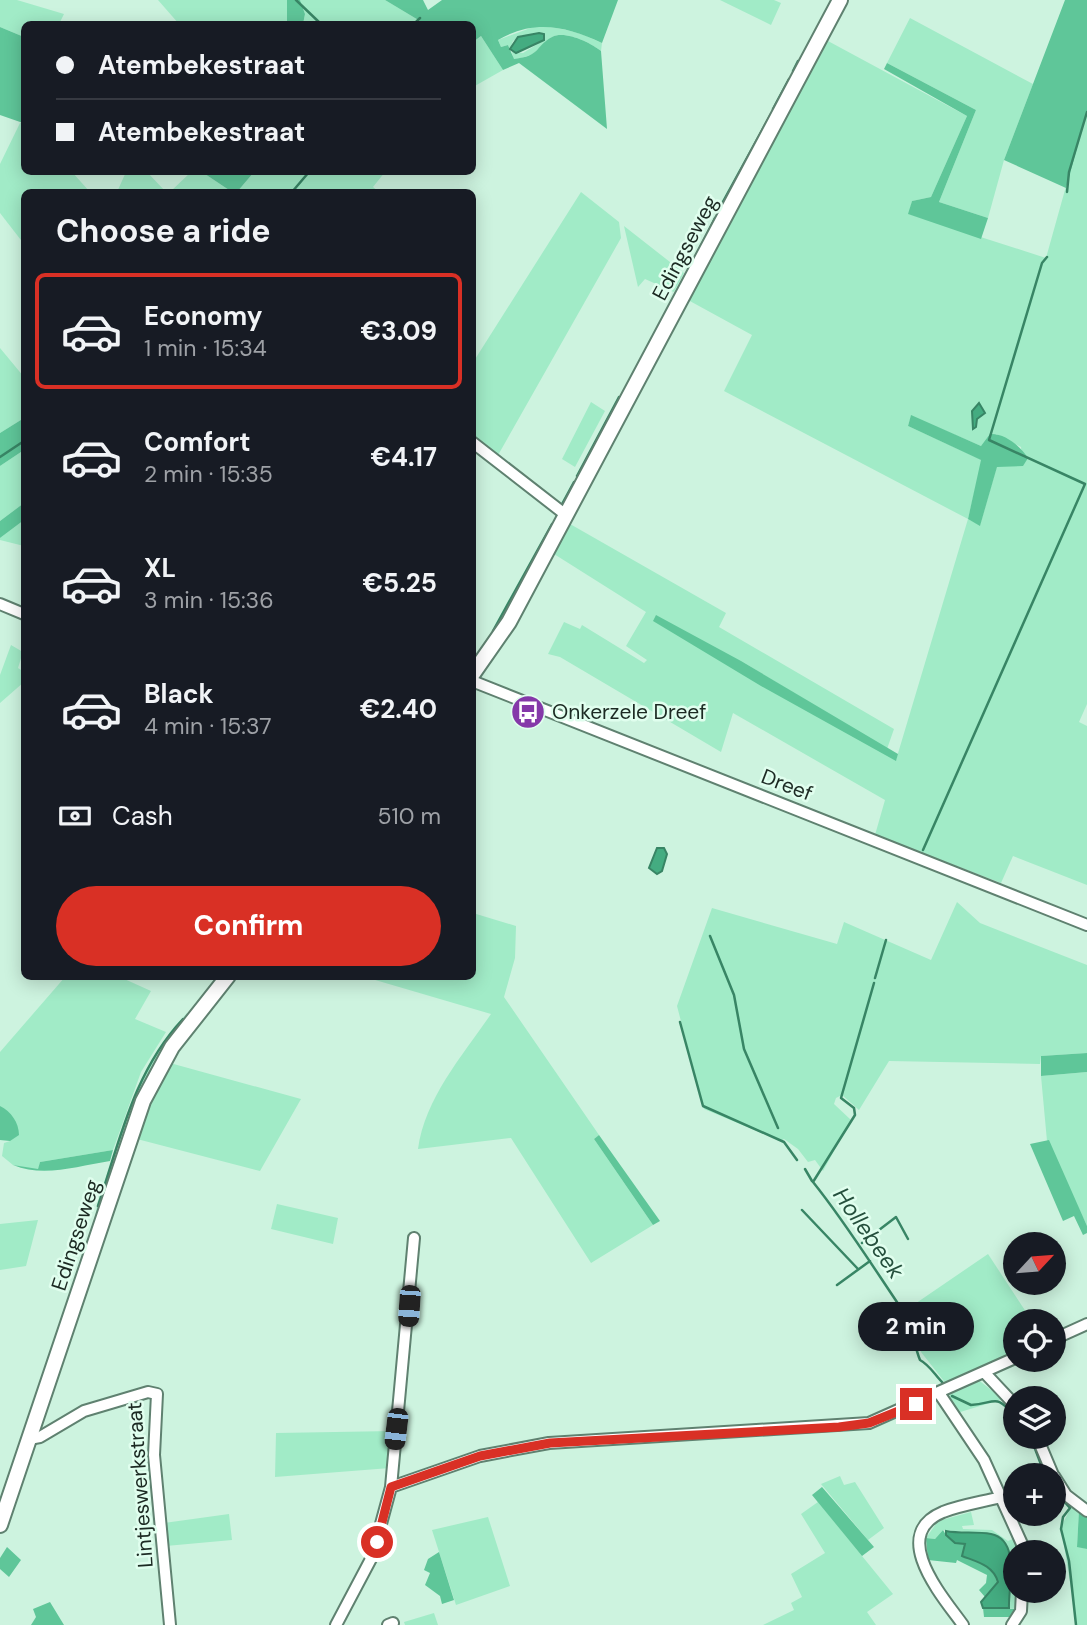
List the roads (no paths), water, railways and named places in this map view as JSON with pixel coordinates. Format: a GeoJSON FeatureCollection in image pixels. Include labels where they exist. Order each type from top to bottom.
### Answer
{"type":"FeatureCollection","features":[{"type":"Feature","properties":{"kind":"main road","name":"Edingseweg"},"geometry":{"type":"LineString","coordinates":[[476,669],[509,622],[840,0]]}},
{"type":"Feature","properties":{"kind":"main road","name":"Edingseweg"},"geometry":{"type":"LineString","coordinates":[[0,1525],[143,1101],[172,1046],[225,980]]}},
{"type":"Feature","properties":{"kind":"street"},"geometry":{"type":"LineString","coordinates":[[476,445],[566,515]]}},
{"type":"Feature","properties":{"kind":"street"},"geometry":{"type":"LineString","coordinates":[[0,604],[21,613]]}},
{"type":"Feature","properties":{"kind":"street","name":"Dreef"},"geometry":{"type":"LineString","coordinates":[[476,683],[1087,925]]}},
{"type":"Feature","properties":{"kind":"street"},"geometry":{"type":"LineString","coordinates":[[336,1625],[372,1557],[391,1487],[414,1238]]}},
{"type":"Feature","properties":{"kind":"street"},"geometry":{"type":"LineString","coordinates":[[1066,1334],[1087,1324]]}},
{"type":"Feature","properties":{"kind":"street"},"geometry":{"type":"LineString","coordinates":[[391,1487],[480,1456],[550,1443],[869,1423],[1003,1363]]}},
{"type":"Feature","properties":{"kind":"street"},"geometry":{"type":"LineString","coordinates":[[984,1372],[1003,1392]]}},
{"type":"Feature","properties":{"kind":"street","name":"Lintjeswerkstraat"},"geometry":{"type":"LineString","coordinates":[[29,1439],[40,1437],[84,1411],[148,1392],[157,1394],[154,1455],[170,1625]]}},
{"type":"Feature","properties":{"kind":"street"},"geometry":{"type":"LineString","coordinates":[[939,1393],[984,1460],[1017,1540]]}},
{"type":"Feature","properties":{"kind":"street"},"geometry":{"type":"LineString","coordinates":[[1066,1495],[1087,1511]]}},
{"type":"Feature","properties":{"kind":"street"},"geometry":{"type":"LineString","coordinates":[[962,1625],[923,1565],[919,1554],[921,1532],[926,1524],[942,1512],[1001,1497]]}},
{"type":"Feature","properties":{"kind":"street"},"geometry":{"type":"LineString","coordinates":[[1012,1625],[1021,1611],[1021,1603]]}},
{"type":"Feature","properties":{"kind":"waterway"},"geometry":{"type":"LineString","coordinates":[[296,0],[318,21]]}},
{"type":"Feature","properties":{"kind":"waterway"},"geometry":{"type":"LineString","coordinates":[[417,21],[420,18]]}},
{"type":"Feature","properties":{"kind":"waterway"},"geometry":{"type":"LineString","coordinates":[[793,71],[798,61]]}},
{"type":"Feature","properties":{"kind":"waterway"},"geometry":{"type":"LineString","coordinates":[[773,109],[789,79]]}},
{"type":"Feature","properties":{"kind":"waterway"},"geometry":{"type":"LineString","coordinates":[[1067,192],[1069,172],[1087,112]]}},
{"type":"Feature","properties":{"kind":"waterway"},"geometry":{"type":"LineString","coordinates":[[719,209],[771,114]]}},
{"type":"Feature","properties":{"kind":"waterway"},"geometry":{"type":"LineString","coordinates":[[295,189],[306,175]]}},
{"type":"Feature","properties":{"kind":"waterway"},"geometry":{"type":"LineString","coordinates":[[695,258],[715,218]]}},
{"type":"Feature","properties":{"kind":"waterway"},"geometry":{"type":"LineString","coordinates":[[923,850],[1085,484],[989,440],[1042,263],[1047,257]]}},
{"type":"Feature","properties":{"kind":"waterway"},"geometry":{"type":"LineString","coordinates":[[577,476],[619,397]]}},
{"type":"Feature","properties":{"kind":"waterway"},"geometry":{"type":"LineString","coordinates":[[0,457],[21,443]]}},
{"type":"Feature","properties":{"kind":"waterway"},"geometry":{"type":"LineString","coordinates":[[561,506],[574,482]]}},
{"type":"Feature","properties":{"kind":"waterway"},"geometry":{"type":"LineString","coordinates":[[493,631],[552,524]]}},
{"type":"Feature","properties":{"kind":"waterway"},"geometry":{"type":"LineString","coordinates":[[710,936],[734,995],[744,1049],[778,1128]]}},
{"type":"Feature","properties":{"kind":"waterway","name":"Hollebeek"},"geometry":{"type":"LineString","coordinates":[[875,978],[886,940]]}},
{"type":"Feature","properties":{"kind":"waterway","name":"Hollebeek"},"geometry":{"type":"LineString","coordinates":[[874,983],[841,1098],[854,1108],[855,1115],[813,1182],[905,1314],[920,1360],[945,1385]]}},
{"type":"Feature","properties":{"kind":"waterway"},"geometry":{"type":"LineString","coordinates":[[98,1206],[140,1084],[166,1039],[183,1019]]}},
{"type":"Feature","properties":{"kind":"waterway"},"geometry":{"type":"LineString","coordinates":[[680,1022],[703,1106],[784,1142],[797,1160]]}},
{"type":"Feature","properties":{"kind":"waterway"},"geometry":{"type":"LineString","coordinates":[[805,1169],[812,1181]]}},
{"type":"Feature","properties":{"kind":"waterway"},"geometry":{"type":"LineString","coordinates":[[802,1210],[858,1269]]}},
{"type":"Feature","properties":{"kind":"waterway"},"geometry":{"type":"LineString","coordinates":[[862,1243],[896,1217],[908,1239]]}},
{"type":"Feature","properties":{"kind":"waterway"},"geometry":{"type":"LineString","coordinates":[[837,1285],[870,1261]]}},
{"type":"Feature","properties":{"kind":"waterway","name":"Hollebeek"},"geometry":{"type":"LineString","coordinates":[[952,1396],[971,1405],[995,1401],[1003,1404]]}},
{"type":"Feature","properties":{"kind":"waterway","name":"Hollebeek"},"geometry":{"type":"LineString","coordinates":[[1035,1449],[1040,1463]]}},
{"type":"Feature","properties":{"kind":"waterway","name":"Hollebeek"},"geometry":{"type":"LineString","coordinates":[[1066,1504],[1070,1508],[1066,1513]]}},
{"type":"Feature","properties":{"kind":"waterway","name":"Hollebeek"},"geometry":{"type":"LineString","coordinates":[[1062,1526],[1069,1561],[1076,1625]]}},
{"type":"Feature","properties":{"kind":"place","name":"Onkerzele Dreef"},"geometry":{"type":"Point","coordinates":[528,712]}}]}
